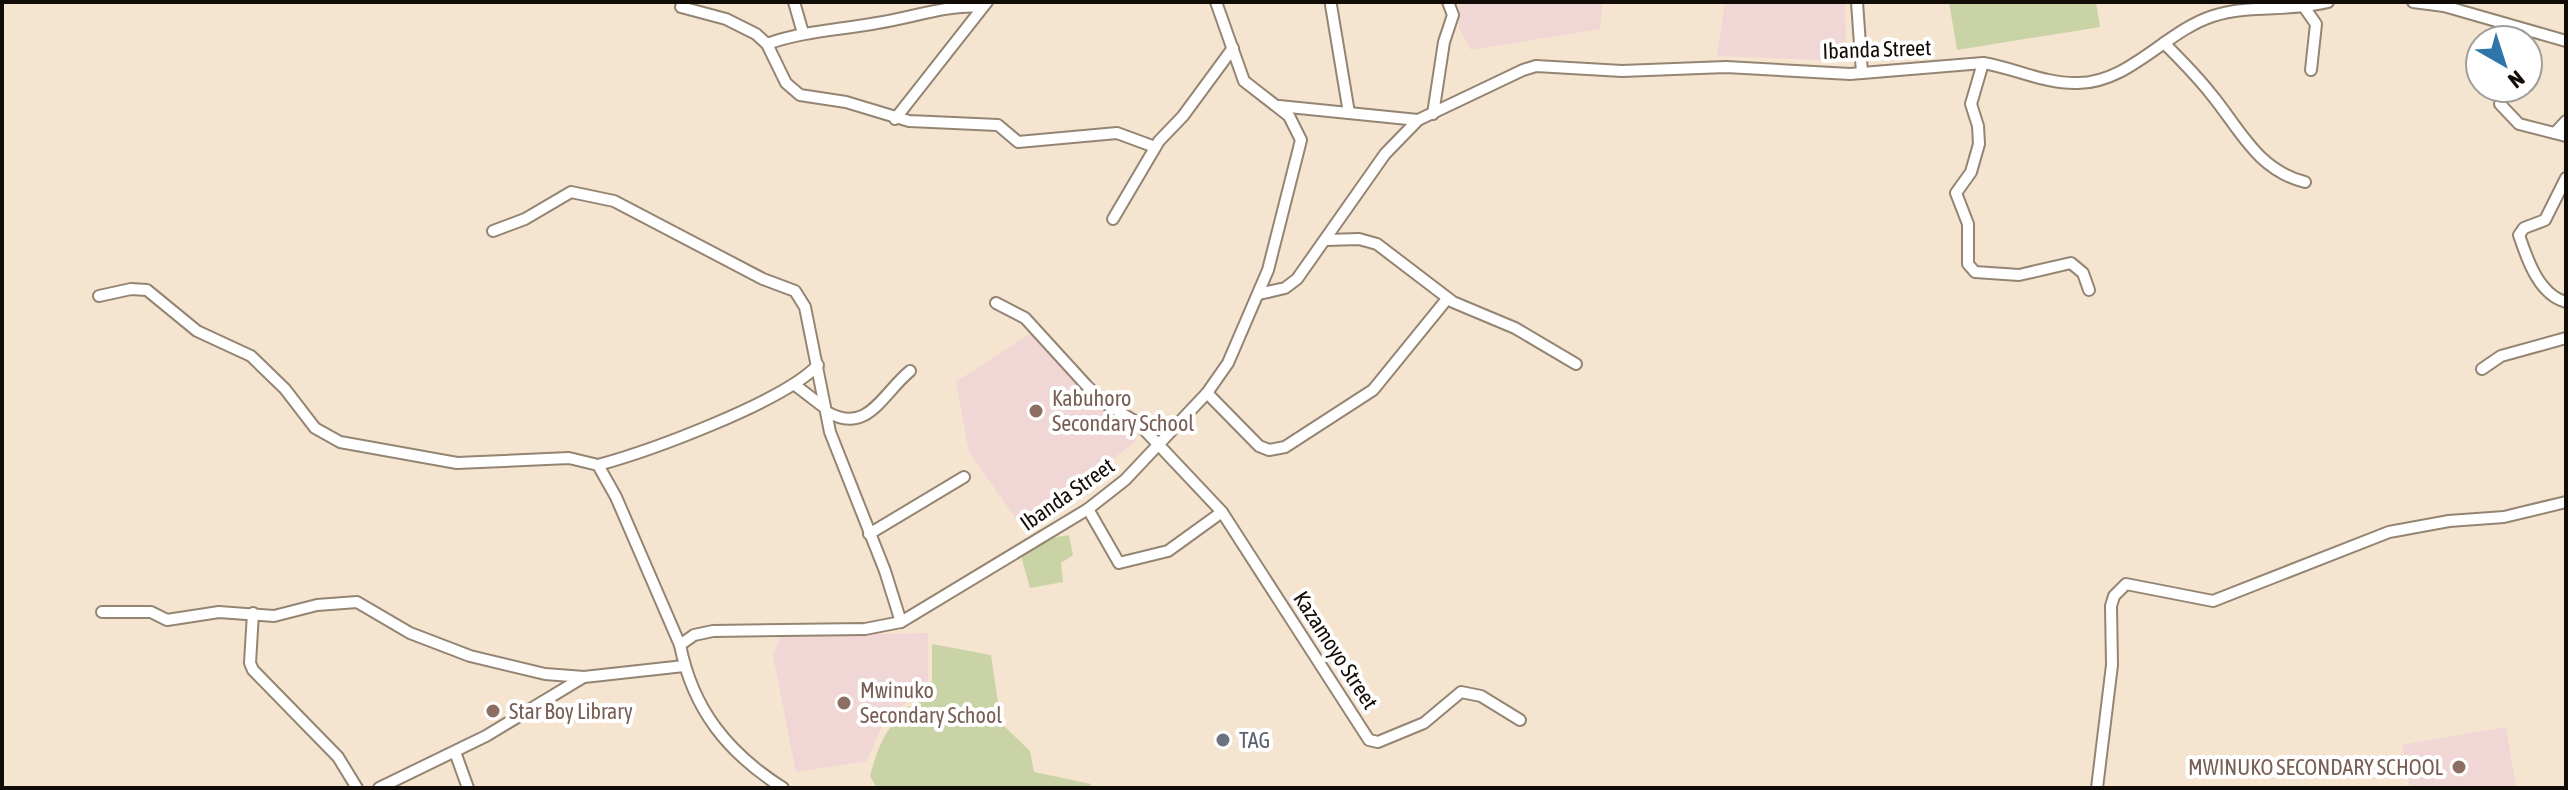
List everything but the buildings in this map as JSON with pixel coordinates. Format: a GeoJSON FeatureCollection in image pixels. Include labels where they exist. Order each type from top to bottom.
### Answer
{"type":"FeatureCollection","features":[{"type":"Feature","properties":{"kind":"street"},"geometry":{"type":"LineString","coordinates":[[794,2],[803,33]]}},
{"type":"Feature","properties":{"kind":"street","name":"Ibanda Street"},"geometry":{"type":"LineString","coordinates":[[680,645],[694,635],[713,631],[865,629],[901,622],[1088,509],[1125,480],[1207,393],[1228,363],[1259,294],[1292,185],[1301,140],[1298,127],[1279,106],[1244,81],[1216,2]]}},
{"type":"Feature","properties":{"kind":"street"},"geometry":{"type":"LineString","coordinates":[[1433,114],[1444,42],[1453,15],[1448,2]]}},
{"type":"Feature","properties":{"kind":"street"},"geometry":{"type":"LineString","coordinates":[[1857,2],[1862,73]]}},
{"type":"Feature","properties":{"kind":"street","name":"Ibanda Street"},"geometry":{"type":"LineString","coordinates":[[1418,120],[1512,73],[1536,66],[1622,71],[1726,67],[1862,73],[1983,63],[2004,66],[2031,78],[2081,83],[2114,73],[2217,14],[2328,2]]}},
{"type":"Feature","properties":{"kind":"street"},"geometry":{"type":"LineString","coordinates":[[2413,2],[2444,6],[2566,41]]}},
{"type":"Feature","properties":{"kind":"street"},"geometry":{"type":"LineString","coordinates":[[767,44],[803,33],[876,24],[954,5],[984,5]]}},
{"type":"Feature","properties":{"kind":"street"},"geometry":{"type":"LineString","coordinates":[[895,119],[984,5]]}},
{"type":"Feature","properties":{"kind":"street"},"geometry":{"type":"LineString","coordinates":[[1331,5],[1349,113]]}},
{"type":"Feature","properties":{"kind":"street"},"geometry":{"type":"LineString","coordinates":[[681,7],[740,25],[767,44],[786,83],[800,95],[846,102],[895,119],[998,125],[1018,142],[1117,133],[1155,147]]}},
{"type":"Feature","properties":{"kind":"street"},"geometry":{"type":"LineString","coordinates":[[2304,7],[2316,24],[2311,42],[2311,70]]}},
{"type":"Feature","properties":{"kind":"street"},"geometry":{"type":"LineString","coordinates":[[2164,43],[2210,92],[2254,153],[2282,173],[2305,182]]}},
{"type":"Feature","properties":{"kind":"street"},"geometry":{"type":"LineString","coordinates":[[1113,219],[1155,147],[1233,48]]}},
{"type":"Feature","properties":{"kind":"street"},"geometry":{"type":"LineString","coordinates":[[1983,63],[1971,104],[1978,126],[1979,144],[1971,172],[1956,193],[1968,224],[1968,264],[1975,272],[2019,275],[2071,263],[2083,273],[2089,290]]}},
{"type":"Feature","properties":{"kind":"street"},"geometry":{"type":"LineString","coordinates":[[2500,104],[2519,124],[2560,134],[2566,121]]}},
{"type":"Feature","properties":{"kind":"street"},"geometry":{"type":"LineString","coordinates":[[1279,106],[1418,120]]}},
{"type":"Feature","properties":{"kind":"street"},"geometry":{"type":"LineString","coordinates":[[1259,294],[1292,283],[1326,240],[1385,154],[1418,120]]}},
{"type":"Feature","properties":{"kind":"street"},"geometry":{"type":"LineString","coordinates":[[2566,178],[2545,220],[2524,228],[2519,235],[2541,285],[2553,297],[2566,302]]}},
{"type":"Feature","properties":{"kind":"street"},"geometry":{"type":"LineString","coordinates":[[493,231],[525,219],[563,193],[571,192],[614,201],[763,279],[795,291],[805,307],[838,455],[901,622]]}},
{"type":"Feature","properties":{"kind":"street"},"geometry":{"type":"LineString","coordinates":[[1326,240],[1359,239],[1377,244],[1447,299],[1515,328],[1576,364]]}},
{"type":"Feature","properties":{"kind":"street"},"geometry":{"type":"LineString","coordinates":[[99,296],[131,289],[147,290],[197,331],[251,356],[285,389],[315,428],[340,442],[457,463],[569,458],[598,465],[640,452],[795,385],[818,365]]}},
{"type":"Feature","properties":{"kind":"street"},"geometry":{"type":"LineString","coordinates":[[1207,393],[1259,446],[1269,450],[1285,447],[1373,390],[1447,299]]}},
{"type":"Feature","properties":{"kind":"street","name":"Kazamoyo Street"},"geometry":{"type":"LineString","coordinates":[[996,303],[1025,318],[1087,386],[1106,404],[1138,423],[1157,447],[1222,512],[1370,741],[1378,742],[1424,723],[1461,692],[1481,696],[1520,720]]}},
{"type":"Feature","properties":{"kind":"street"},"geometry":{"type":"LineString","coordinates":[[2482,369],[2501,356],[2566,338]]}},
{"type":"Feature","properties":{"kind":"street"},"geometry":{"type":"LineString","coordinates":[[795,385],[840,419],[864,417],[910,371]]}},
{"type":"Feature","properties":{"kind":"street"},"geometry":{"type":"LineString","coordinates":[[598,465],[616,497],[680,645],[694,694],[720,736],[742,758],[783,788]]}},
{"type":"Feature","properties":{"kind":"street"},"geometry":{"type":"LineString","coordinates":[[869,534],[964,477]]}},
{"type":"Feature","properties":{"kind":"street"},"geometry":{"type":"LineString","coordinates":[[2097,788],[2112,665],[2111,606],[2114,596],[2126,584],[2213,601],[2389,532],[2449,521],[2504,517],[2566,502]]}},
{"type":"Feature","properties":{"kind":"street"},"geometry":{"type":"LineString","coordinates":[[1088,509],[1119,563],[1168,551],[1222,512]]}},
{"type":"Feature","properties":{"kind":"street"},"geometry":{"type":"LineString","coordinates":[[102,612],[151,612],[175,620],[219,612],[274,616],[317,605],[357,602],[410,633],[470,656],[545,674],[584,677],[684,666]]}},
{"type":"Feature","properties":{"kind":"street"},"geometry":{"type":"LineString","coordinates":[[253,613],[250,663],[253,670],[338,757],[357,788]]}},
{"type":"Feature","properties":{"kind":"street"},"geometry":{"type":"LineString","coordinates":[[379,788],[535,709],[584,677]]}},
{"type":"Feature","properties":{"kind":"street"},"geometry":{"type":"LineString","coordinates":[[455,752],[468,788]]}},
{"type":"Feature","properties":{"kind":"shaded area"},"geometry":{"type":"Polygon","coordinates":[[[1459,2],[1603,2],[1600,29],[1471,50],[1459,28],[1459,2]]]}},
{"type":"Feature","properties":{"kind":"shaded area"},"geometry":{"type":"Polygon","coordinates":[[[1725,2],[1845,2],[1846,61],[1717,56],[1725,2]]]}},
{"type":"Feature","properties":{"kind":"shaded area","name":"Kabuhoro Secondary School"},"geometry":{"type":"Polygon","coordinates":[[[1034,331],[1137,440],[1024,530],[969,452],[956,382],[1034,331]]]}},
{"type":"Feature","properties":{"kind":"shaded area","name":"Mwinuko Secondary School"},"geometry":{"type":"Polygon","coordinates":[[[928,633],[928,685],[884,720],[867,761],[796,772],[773,655],[781,636],[928,633]]]}},
{"type":"Feature","properties":{"kind":"shaded area","name":"MWINUKO SECONDARY SCHOOL"},"geometry":{"type":"Polygon","coordinates":[[[2506,727],[2516,788],[2410,788],[2402,745],[2506,727]]]}},
{"type":"Feature","properties":{"kind":"green space"},"geometry":{"type":"Polygon","coordinates":[[[1949,2],[2096,2],[2100,27],[1957,50],[1949,2]]]}},
{"type":"Feature","properties":{"kind":"green space"},"geometry":{"type":"Polygon","coordinates":[[[1069,535],[1073,555],[1061,563],[1063,582],[1030,588],[1021,556],[1045,539],[1069,535]]]}},
{"type":"Feature","properties":{"kind":"green space"},"geometry":{"type":"Polygon","coordinates":[[[932,644],[991,655],[1001,723],[1030,751],[1034,772],[1091,784],[1090,788],[877,788],[870,776],[885,736],[908,708],[932,690],[932,644]]]}},
{"type":"Feature","properties":{"kind":"place","name":"Kabuhoro Secondary School"},"geometry":{"type":"Point","coordinates":[1036,411]}},
{"type":"Feature","properties":{"kind":"place","name":"Mwinuko Secondary School"},"geometry":{"type":"Point","coordinates":[844,703]}},
{"type":"Feature","properties":{"kind":"place","name":"Star Boy Library"},"geometry":{"type":"Point","coordinates":[493,711]}},
{"type":"Feature","properties":{"kind":"place","name":"TAG"},"geometry":{"type":"Point","coordinates":[1223,740]}},
{"type":"Feature","properties":{"kind":"place","name":"MWINUKO SECONDARY SCHOOL"},"geometry":{"type":"Point","coordinates":[2459,767]}}]}
